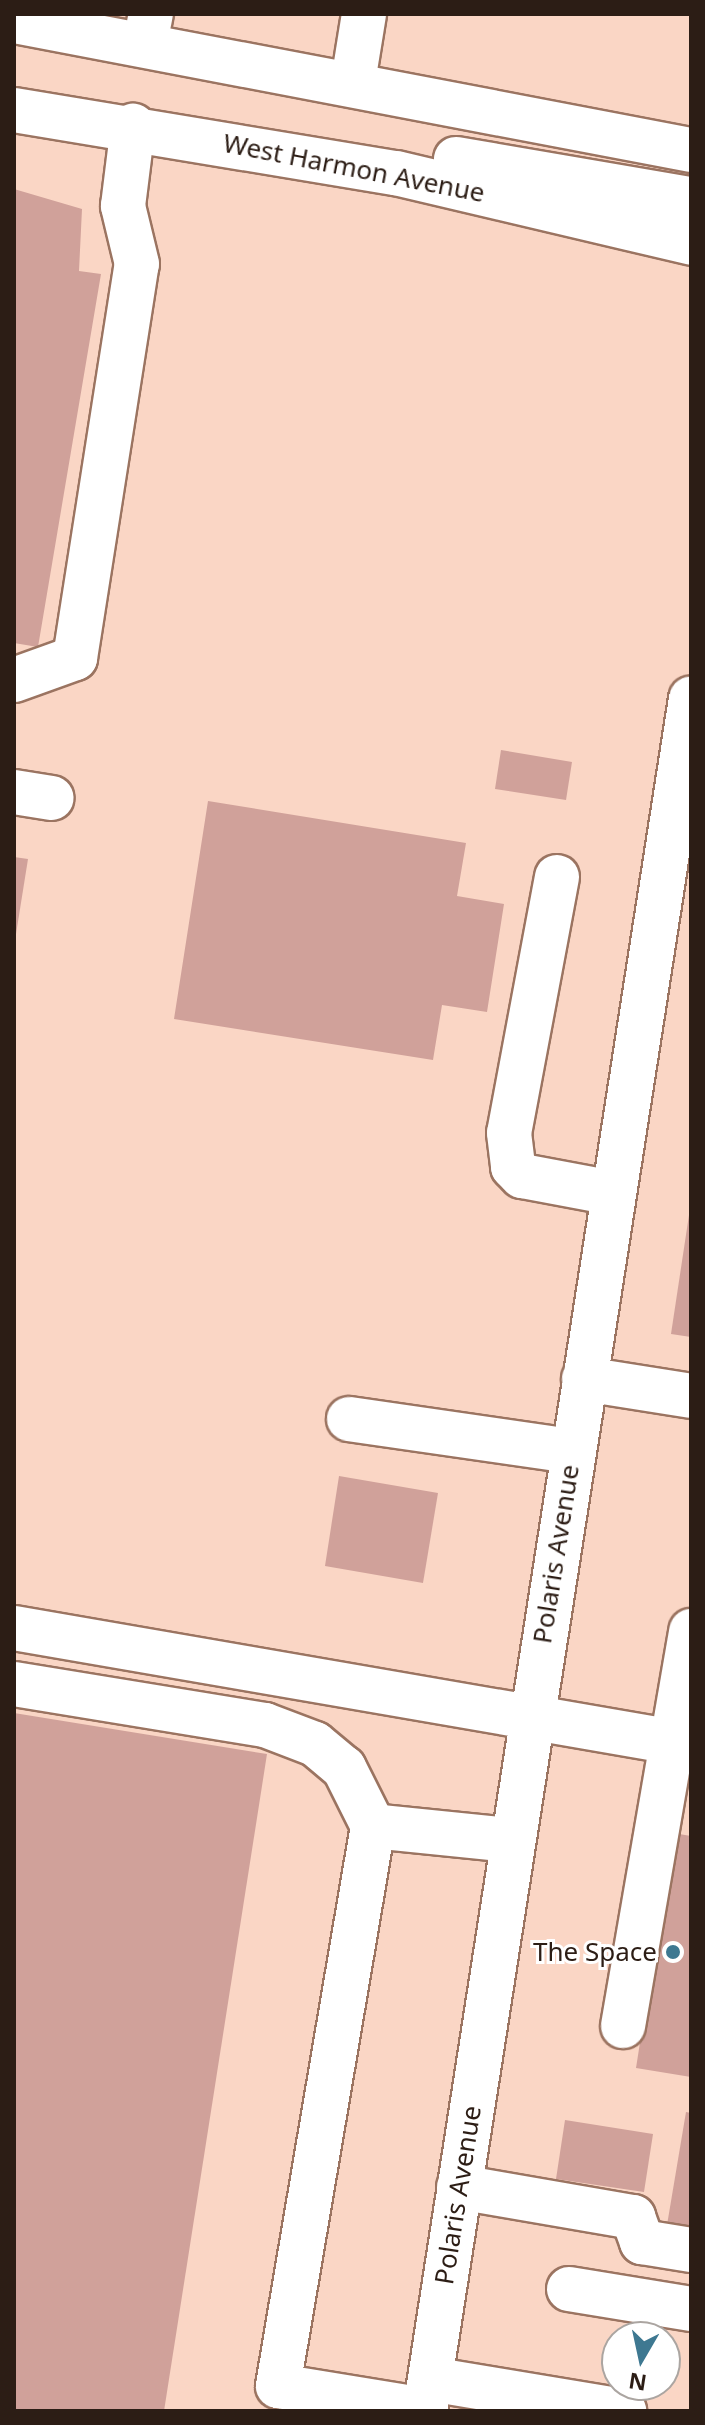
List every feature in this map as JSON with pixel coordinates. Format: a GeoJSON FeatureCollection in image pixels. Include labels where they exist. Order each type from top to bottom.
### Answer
{"type":"FeatureCollection","features":[{"type":"Feature","properties":{"kind":"street"},"geometry":{"type":"LineString","coordinates":[[353,82],[364,14]]}},
{"type":"Feature","properties":{"kind":"street"},"geometry":{"type":"LineString","coordinates":[[14,21],[148,29],[353,82],[691,150]]}},
{"type":"Feature","properties":{"kind":"street","name":"West Harmon Avenue"},"geometry":{"type":"LineString","coordinates":[[14,110],[133,126],[278,152],[691,243]]}},
{"type":"Feature","properties":{"kind":"street"},"geometry":{"type":"LineString","coordinates":[[14,680],[75,658],[137,264],[123,206],[133,126]]}},
{"type":"Feature","properties":{"kind":"street"},"geometry":{"type":"LineString","coordinates":[[278,152],[463,159],[691,199]]}},
{"type":"Feature","properties":{"kind":"street","name":"Polaris Avenue"},"geometry":{"type":"LineString","coordinates":[[427,2400],[613,1193],[681,832],[689,723]]}},
{"type":"Feature","properties":{"kind":"street"},"geometry":{"type":"LineString","coordinates":[[557,877],[509,1133],[513,1167],[522,1176],[613,1193]]}},
{"type":"Feature","properties":{"kind":"street"},"geometry":{"type":"LineString","coordinates":[[584,1379],[691,1396]]}},
{"type":"Feature","properties":{"kind":"street"},"geometry":{"type":"LineString","coordinates":[[349,1419],[572,1451]]}},
{"type":"Feature","properties":{"kind":"street"},"geometry":{"type":"LineString","coordinates":[[14,1628],[682,1743]]}},
{"type":"Feature","properties":{"kind":"street"},"geometry":{"type":"LineString","coordinates":[[623,2026],[682,1743],[690,1642]]}},
{"type":"Feature","properties":{"kind":"street"},"geometry":{"type":"LineString","coordinates":[[14,1684],[265,1725],[315,1744],[344,1768],[373,1826],[276,2399],[427,2400],[624,2411]]}},
{"type":"Feature","properties":{"kind":"street"},"geometry":{"type":"LineString","coordinates":[[373,1826],[511,1840]]}},
{"type":"Feature","properties":{"kind":"street"},"geometry":{"type":"LineString","coordinates":[[459,2187],[633,2217],[642,2242],[691,2250]]}},
{"type":"Feature","properties":{"kind":"street"},"geometry":{"type":"LineString","coordinates":[[569,2289],[691,2309]]}},
{"type":"Feature","properties":{"kind":"building"},"geometry":{"type":"Polygon","coordinates":[[[14,189],[82,209],[79,271],[101,274],[38,647],[14,643],[14,189]]]}},
{"type":"Feature","properties":{"kind":"building"},"geometry":{"type":"Polygon","coordinates":[[[501,750],[572,762],[566,800],[495,789],[501,750]]]}},
{"type":"Feature","properties":{"kind":"building"},"geometry":{"type":"Polygon","coordinates":[[[208,801],[466,843],[457,896],[504,904],[487,1012],[442,1005],[433,1060],[174,1019],[208,801]]]}},
{"type":"Feature","properties":{"kind":"building"},"geometry":{"type":"Polygon","coordinates":[[[14,857],[28,859],[16,934],[14,934],[14,857]]]}},
{"type":"Feature","properties":{"kind":"building"},"geometry":{"type":"Polygon","coordinates":[[[691,1215],[691,1337],[671,1334],[691,1215]]]}},
{"type":"Feature","properties":{"kind":"building"},"geometry":{"type":"Polygon","coordinates":[[[339,1476],[438,1493],[423,1583],[325,1566],[339,1476]]]}},
{"type":"Feature","properties":{"kind":"building"},"geometry":{"type":"Polygon","coordinates":[[[14,1713],[267,1754],[164,2411],[14,2411],[14,1713]]]}},
{"type":"Feature","properties":{"kind":"building","name":"The Space"},"geometry":{"type":"Polygon","coordinates":[[[673,1833],[691,1836],[691,2077],[636,2068],[673,1833]]]}},
{"type":"Feature","properties":{"kind":"building"},"geometry":{"type":"Polygon","coordinates":[[[686,2112],[691,2113],[691,2229],[667,2225],[686,2112]]]}},
{"type":"Feature","properties":{"kind":"building"},"geometry":{"type":"Polygon","coordinates":[[[565,2120],[653,2134],[644,2192],[556,2179],[565,2120]]]}},
{"type":"Feature","properties":{"kind":"place","name":"The Space"},"geometry":{"type":"Point","coordinates":[673,1952]}}]}
